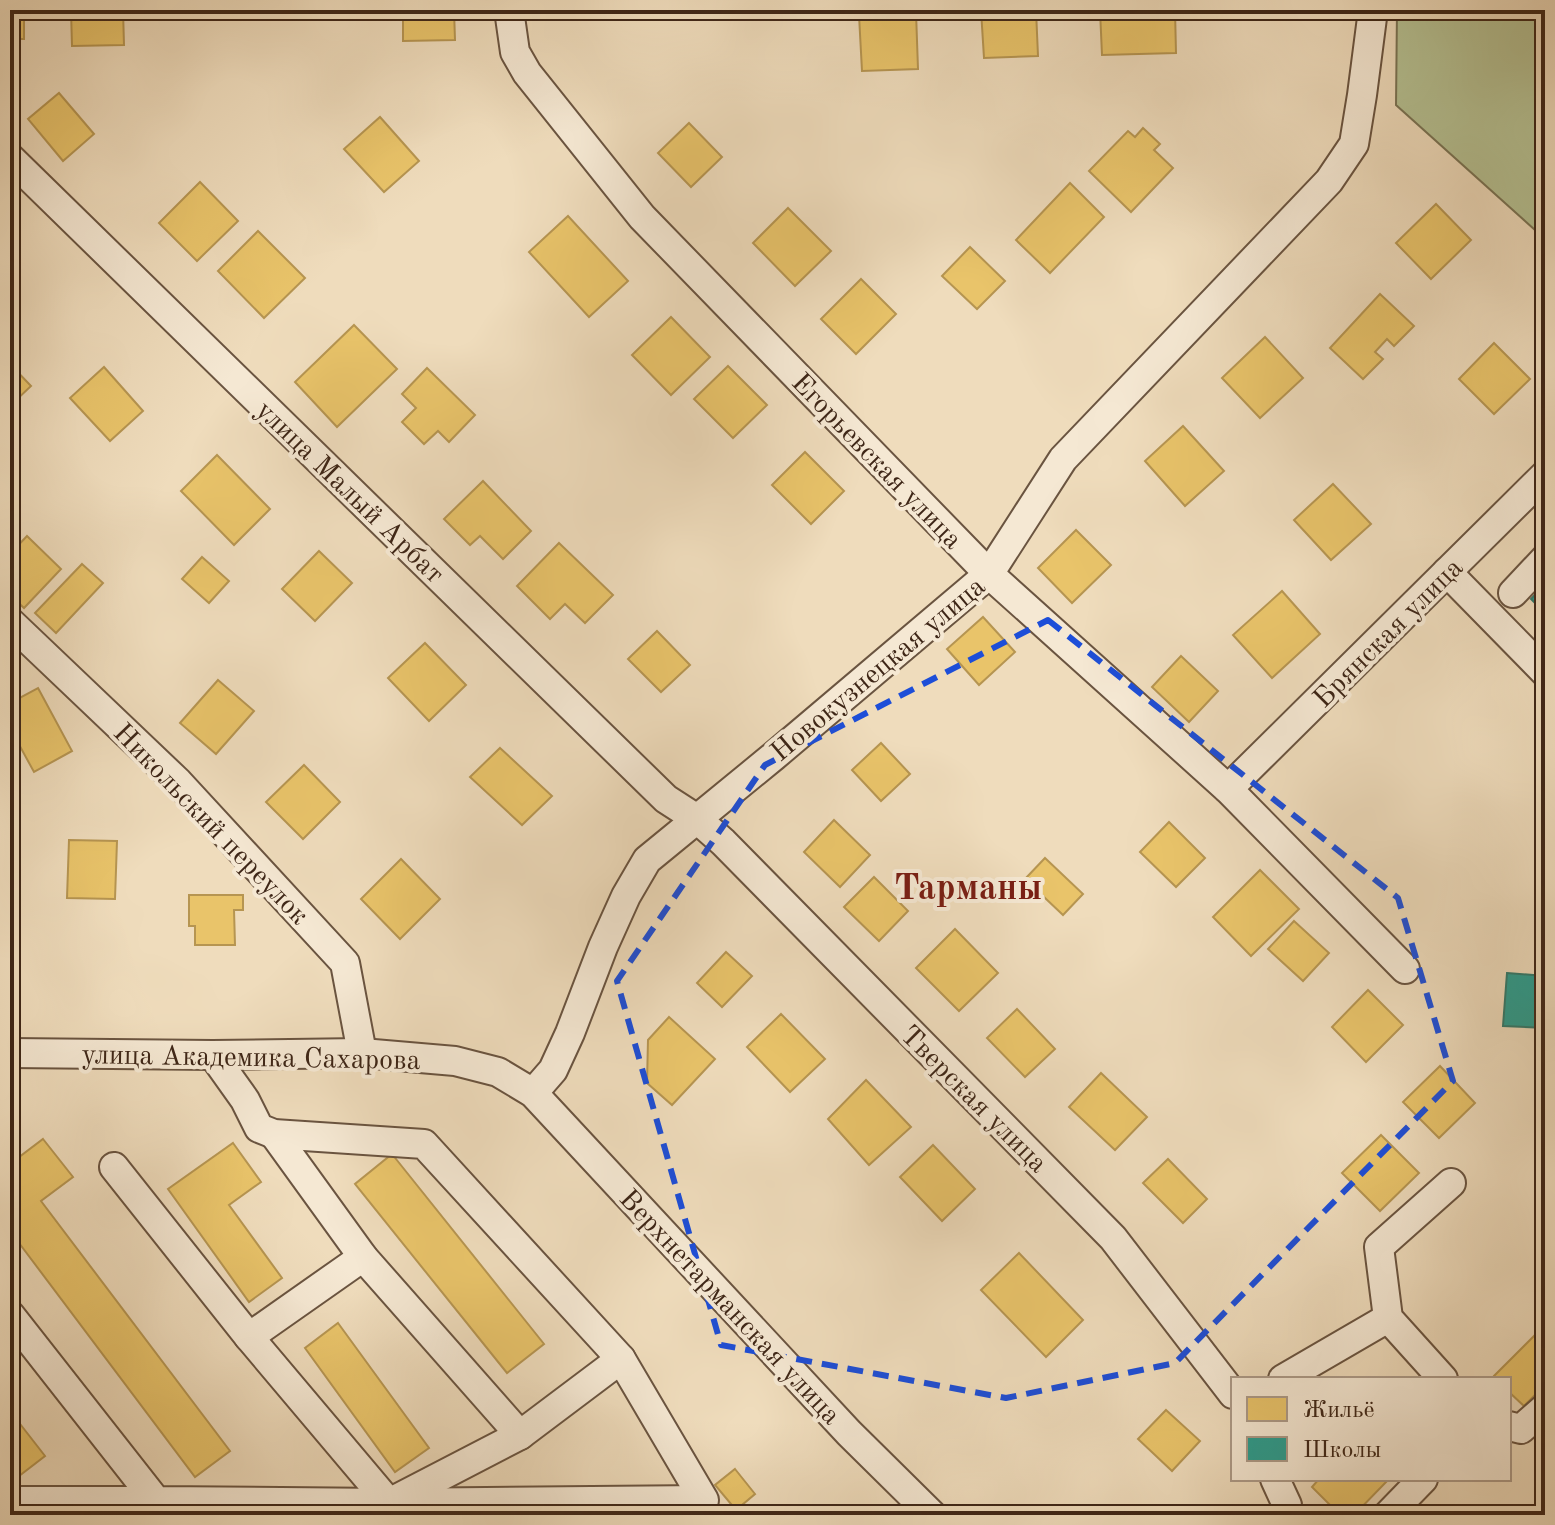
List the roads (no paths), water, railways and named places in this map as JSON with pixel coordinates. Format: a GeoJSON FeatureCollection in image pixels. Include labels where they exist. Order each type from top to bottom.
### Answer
{"type":"FeatureCollection","features":[{"type":"Feature","properties":{"kind":"street","name":"Егорьевская улица"},"geometry":{"type":"LineString","coordinates":[[509,10],[515,52],[527,73],[642,217],[989,574],[1228,789],[1405,969]]}},
{"type":"Feature","properties":{"kind":"street","name":"Новокузнецкая улица"},"geometry":{"type":"LineString","coordinates":[[533,1093],[553,1070],[603,947],[626,896],[647,860],[829,711],[989,574],[1063,459],[1329,181],[1354,144],[1373,10]]}},
{"type":"Feature","properties":{"kind":"street","name":"улица Малый Арбат"},"geometry":{"type":"LineString","coordinates":[[10,158],[666,799],[697,819]]}},
{"type":"Feature","properties":{"kind":"street","name":"Брянская улица"},"geometry":{"type":"LineString","coordinates":[[1228,789],[1545,475]]}},
{"type":"Feature","properties":{"kind":"street"},"geometry":{"type":"LineString","coordinates":[[1513,593],[1545,559]]}},
{"type":"Feature","properties":{"kind":"street"},"geometry":{"type":"LineString","coordinates":[[1447,572],[1545,672]]}},
{"type":"Feature","properties":{"kind":"street","name":"Никольский переулок"},"geometry":{"type":"LineString","coordinates":[[10,622],[178,782],[345,963],[362,1053]]}},
{"type":"Feature","properties":{"kind":"street","name":"Тверская улица"},"geometry":{"type":"LineString","coordinates":[[697,819],[1113,1238],[1231,1391]]}},
{"type":"Feature","properties":{"kind":"street","name":"улица Академика Сахарова"},"geometry":{"type":"LineString","coordinates":[[10,1053],[362,1053],[455,1061],[498,1072],[533,1093]]}},
{"type":"Feature","properties":{"kind":"street"},"geometry":{"type":"LineString","coordinates":[[10,1501],[389,1503],[704,1500],[621,1359],[424,1144],[274,1134],[259,1128],[245,1100],[213,1055]]}},
{"type":"Feature","properties":{"kind":"street","name":"Верхнетарманская улица"},"geometry":{"type":"LineString","coordinates":[[533,1093],[925,1513]]}},
{"type":"Feature","properties":{"kind":"street"},"geometry":{"type":"LineString","coordinates":[[274,1134],[363,1257],[520,1435]]}},
{"type":"Feature","properties":{"kind":"street"},"geometry":{"type":"LineString","coordinates":[[114,1167],[249,1337],[389,1503]]}},
{"type":"Feature","properties":{"kind":"street"},"geometry":{"type":"LineString","coordinates":[[1441,1377],[1388,1318],[1379,1247],[1451,1183]]}},
{"type":"Feature","properties":{"kind":"street"},"geometry":{"type":"LineString","coordinates":[[249,1337],[363,1257]]}},
{"type":"Feature","properties":{"kind":"street"},"geometry":{"type":"LineString","coordinates":[[10,1315],[156,1501]]}},
{"type":"Feature","properties":{"kind":"street"},"geometry":{"type":"LineString","coordinates":[[1286,1377],[1388,1318]]}},
{"type":"Feature","properties":{"kind":"street"},"geometry":{"type":"LineString","coordinates":[[389,1503],[520,1435],[621,1359]]}},
{"type":"Feature","properties":{"kind":"street"},"geometry":{"type":"LineString","coordinates":[[1511,1426],[1521,1429],[1545,1408]]}},
{"type":"Feature","properties":{"kind":"street"},"geometry":{"type":"LineString","coordinates":[[1276,1481],[1287,1505],[1287,1515]]}},
{"type":"Feature","properties":{"kind":"street"},"geometry":{"type":"LineString","coordinates":[[1388,1515],[1421,1481]]}},
{"type":"Feature","properties":{"kind":"district","name":"Тарманы"},"geometry":{"type":"Point","coordinates":[968,886]}}]}
